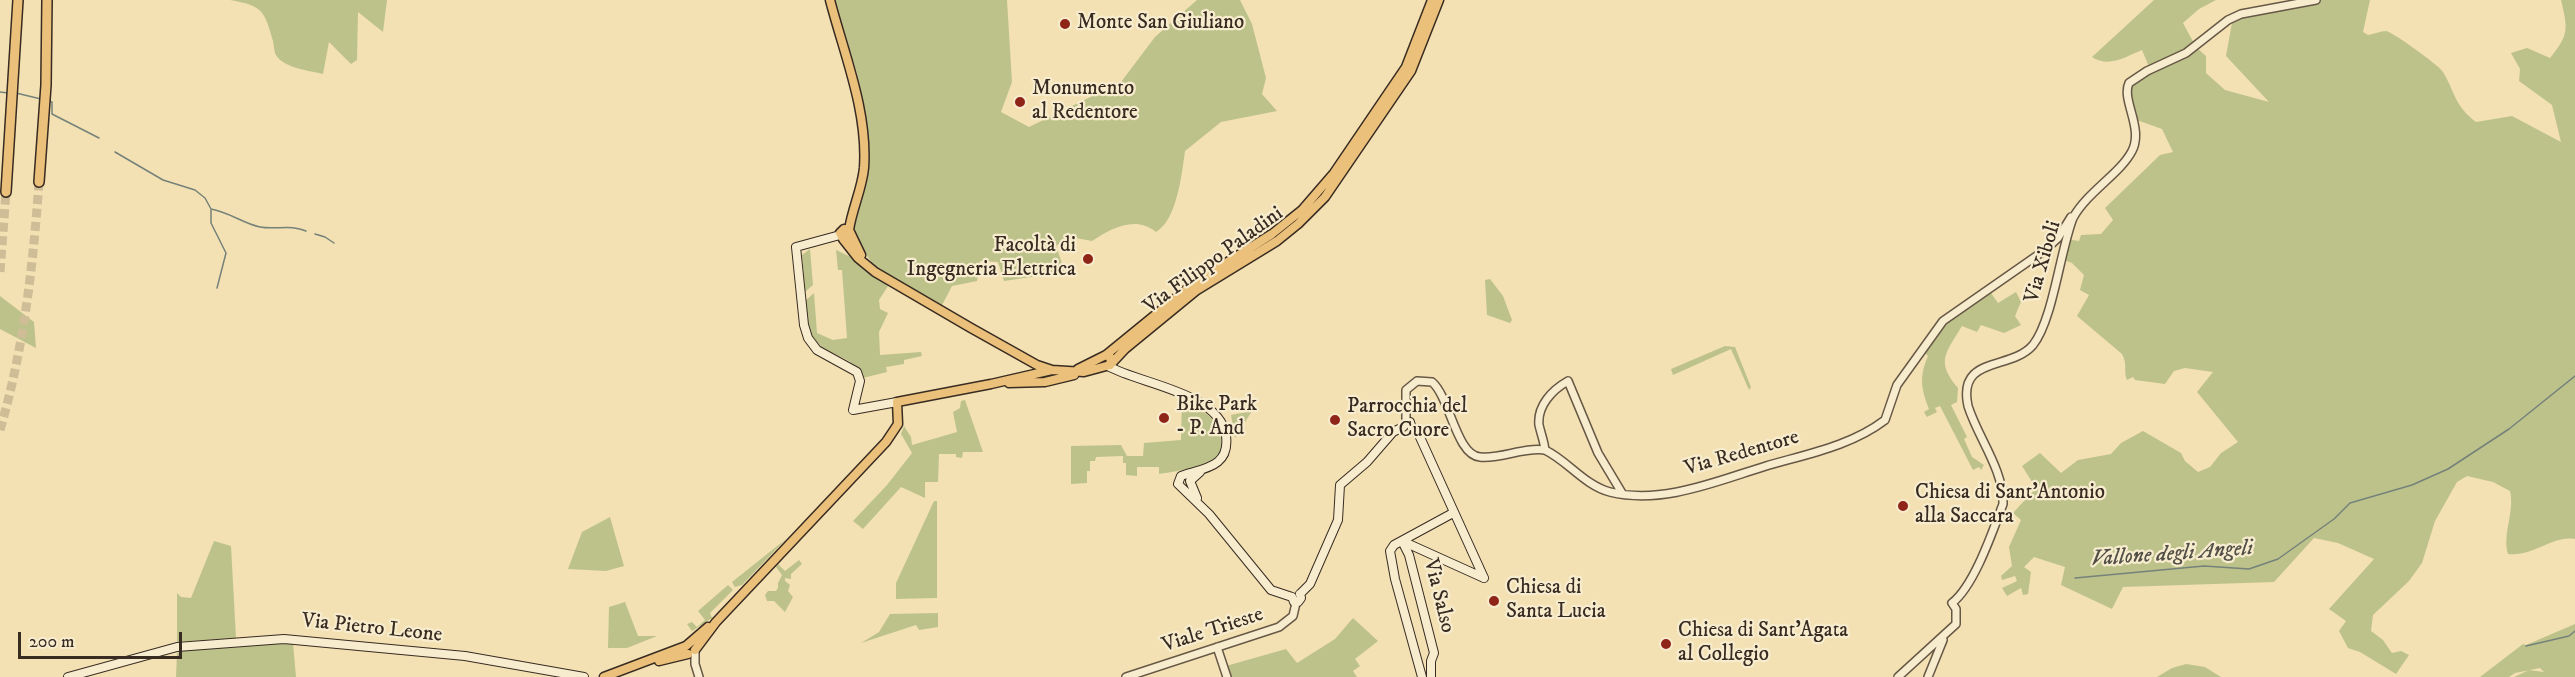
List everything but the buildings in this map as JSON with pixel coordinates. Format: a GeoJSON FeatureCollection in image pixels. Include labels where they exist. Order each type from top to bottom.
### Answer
{"type":"FeatureCollection","features":[{"type":"Feature","properties":{"kind":"highway"},"geometry":{"type":"LineString","coordinates":[[39,182],[46,85],[47,0]]}},
{"type":"Feature","properties":{"kind":"highway"},"geometry":{"type":"LineString","coordinates":[[6,192],[18,3]]}},
{"type":"Feature","properties":{"kind":"main road"},"geometry":{"type":"LineString","coordinates":[[830,0],[853,81],[864,150],[862,180],[854,205],[848,212],[845,234],[875,272],[1024,358],[1039,369],[1084,372]]}},
{"type":"Feature","properties":{"kind":"main road","name":"Via Filippo Paladini"},"geometry":{"type":"LineString","coordinates":[[1108,362],[1193,284],[1272,234],[1302,210],[1334,173],[1406,67],[1432,0]]}},
{"type":"Feature","properties":{"kind":"main road","name":"Via Filippo Paladini"},"geometry":{"type":"LineString","coordinates":[[1108,362],[1197,290],[1277,241],[1325,197],[1411,71],[1439,0]]}},
{"type":"Feature","properties":{"kind":"main road"},"geometry":{"type":"LineString","coordinates":[[845,234],[796,247],[804,325],[808,338],[817,350],[857,372],[860,381],[853,410],[991,384],[1036,378],[1039,369]]}},
{"type":"Feature","properties":{"kind":"main road"},"geometry":{"type":"LineString","coordinates":[[1021,379],[1026,367],[1024,358]]}},
{"type":"Feature","properties":{"kind":"main road"},"geometry":{"type":"LineString","coordinates":[[1021,379],[1045,382],[1084,372],[1108,362]]}},
{"type":"Feature","properties":{"kind":"main road"},"geometry":{"type":"LineString","coordinates":[[1064,372],[1108,362],[1127,373],[1197,402],[1216,415],[1225,430],[1226,451],[1221,460],[1186,481],[1203,508],[1271,590],[1296,598],[1310,584],[1338,520],[1340,485],[1366,462],[1389,435],[1407,426],[1421,439],[1484,578],[1402,541]]}},
{"type":"Feature","properties":{"kind":"main road"},"geometry":{"type":"LineString","coordinates":[[617,677],[691,649],[886,442],[898,424],[897,402]]}},
{"type":"Feature","properties":{"kind":"main road"},"geometry":{"type":"LineString","coordinates":[[1422,677],[1390,555],[1391,548],[1453,513]]}},
{"type":"Feature","properties":{"kind":"main road","name":"Via Salso"},"geometry":{"type":"LineString","coordinates":[[1402,541],[1409,555],[1434,653],[1431,661],[1431,677]]}},
{"type":"Feature","properties":{"kind":"main road","name":"Via Pietro Leone"},"geometry":{"type":"LineString","coordinates":[[68,677],[177,646],[292,639],[465,656],[584,677]]}},
{"type":"Feature","properties":{"kind":"main road"},"geometry":{"type":"LineString","coordinates":[[604,677],[691,649]]}},
{"type":"Feature","properties":{"kind":"street","name":"Via Xiboli"},"geometry":{"type":"LineString","coordinates":[[1945,635],[1954,626],[1956,609],[1960,606],[1958,601],[1990,537],[2004,496],[1968,406],[1967,390],[1972,376],[1979,369],[2018,358],[2039,336],[2067,236],[2077,211],[2132,152],[2135,138],[2134,119],[2126,93],[2131,80],[2187,53],[2228,20],[2241,14],[2316,0]]}},
{"type":"Feature","properties":{"kind":"street","name":"Via Redentore"},"geometry":{"type":"LineString","coordinates":[[1545,450],[1599,488],[1622,493],[1665,494],[1703,486],[1835,446],[1888,417],[1897,385],[1943,321],[2045,250],[2058,238],[2077,211]]}},
{"type":"Feature","properties":{"kind":"street"},"geometry":{"type":"LineString","coordinates":[[1407,426],[1406,390],[1412,383],[1427,381],[1432,382],[1439,390],[1464,446],[1472,455],[1482,457],[1545,450],[1539,426],[1541,411],[1549,396],[1568,381],[1598,453],[1622,493]]}},
{"type":"Feature","properties":{"kind":"street","name":"Viale Trieste"},"geometry":{"type":"LineString","coordinates":[[1126,677],[1284,624],[1293,616],[1296,598]]}},
{"type":"Feature","properties":{"kind":"street"},"geometry":{"type":"LineString","coordinates":[[1898,677],[1945,635]]}},
{"type":"Feature","properties":{"kind":"street"},"geometry":{"type":"LineString","coordinates":[[1928,677],[1945,635]]}},
{"type":"Feature","properties":{"kind":"street"},"geometry":{"type":"LineString","coordinates":[[1217,647],[1227,677]]}},
{"type":"Feature","properties":{"kind":"street"},"geometry":{"type":"LineString","coordinates":[[691,649],[699,677]]}},
{"type":"Feature","properties":{"kind":"green space"},"geometry":{"type":"Polygon","coordinates":[[[230,0],[387,0],[383,32],[358,12],[357,60],[351,64],[329,42],[323,74],[285,63],[275,54],[267,22],[260,11],[256,7],[230,0]]]}},
{"type":"Feature","properties":{"kind":"green space"},"geometry":{"type":"Polygon","coordinates":[[[834,0],[1007,0],[1012,82],[1001,112],[1029,127],[1121,82],[1155,37],[1197,0],[1240,0],[1252,24],[1266,78],[1262,94],[1277,111],[1221,122],[1185,151],[1174,207],[1163,226],[1156,232],[1140,224],[1132,224],[1115,228],[1092,241],[1070,237],[1056,246],[1065,272],[1004,281],[998,262],[980,261],[977,281],[952,286],[940,309],[877,270],[853,236],[855,214],[867,182],[869,157],[857,73],[834,0]]]}},
{"type":"Feature","properties":{"kind":"green space"},"geometry":{"type":"Polygon","coordinates":[[[2154,0],[2216,0],[2199,9],[2183,23],[2196,47],[2206,56],[2206,73],[2225,90],[2269,102],[2226,56],[2233,17],[2316,0],[2370,0],[2363,32],[2368,35],[2386,31],[2434,63],[2443,72],[2459,105],[2476,122],[2512,116],[2561,142],[2552,105],[2519,81],[2520,69],[2511,53],[2527,48],[2550,58],[2564,37],[2566,25],[2561,0],[2575,0],[2575,539],[2558,540],[2526,552],[2508,554],[2506,539],[2511,507],[2510,491],[2493,482],[2467,476],[2457,482],[2435,521],[2422,563],[2409,581],[2373,615],[2371,631],[2383,640],[2392,653],[2401,651],[2409,655],[2396,674],[2360,652],[2348,648],[2339,631],[2346,621],[2329,609],[2374,559],[2338,543],[2314,538],[2274,582],[2123,587],[2112,609],[2061,585],[2065,567],[2034,557],[2024,567],[2031,572],[2028,594],[2023,595],[2021,588],[2007,596],[2002,588],[2017,581],[2015,576],[2002,580],[2001,576],[2012,566],[2009,547],[2021,520],[2013,513],[2036,488],[2022,466],[2040,453],[2061,473],[2078,460],[2111,454],[2121,443],[2143,431],[2181,453],[2185,461],[2198,472],[2210,467],[2221,453],[2238,442],[2197,392],[2213,372],[2185,368],[2174,371],[2165,384],[2135,380],[2133,377],[2127,380],[2122,354],[2077,316],[2089,295],[2080,290],[2084,275],[2072,263],[2061,259],[2066,239],[2079,241],[2081,235],[2101,234],[2113,220],[2105,208],[2160,155],[2173,152],[2162,129],[2134,119],[2127,88],[2150,69],[2142,50],[2105,62],[2092,57],[2154,0]]]}},
{"type":"Feature","properties":{"kind":"green space"},"geometry":{"type":"Polygon","coordinates":[[[810,249],[813,285],[805,292],[802,255],[810,249]]]}},
{"type":"Feature","properties":{"kind":"green space"},"geometry":{"type":"Polygon","coordinates":[[[836,250],[851,257],[888,286],[879,300],[880,309],[888,313],[879,332],[880,355],[921,352],[922,356],[904,360],[904,364],[886,367],[887,372],[863,378],[854,365],[825,349],[813,338],[806,315],[805,301],[814,293],[817,333],[833,340],[847,338],[842,270],[838,270],[836,250]]]}},
{"type":"Feature","properties":{"kind":"green space"},"geometry":{"type":"Polygon","coordinates":[[[1490,279],[1503,296],[1512,320],[1510,323],[1487,315],[1485,280],[1490,279]]]}},
{"type":"Feature","properties":{"kind":"green space"},"geometry":{"type":"Polygon","coordinates":[[[2016,292],[2021,302],[2015,316],[2021,325],[2004,333],[1981,325],[1977,332],[1962,326],[1945,357],[1947,371],[1958,388],[1957,402],[1951,405],[1967,437],[1964,439],[1972,457],[1984,465],[1981,470],[1979,467],[1973,470],[1940,406],[1935,408],[1937,412],[1927,417],[1924,412],[1929,409],[1922,382],[1928,356],[1925,353],[1954,315],[1991,293],[1998,303],[2016,292]]]}},
{"type":"Feature","properties":{"kind":"green space"},"geometry":{"type":"Polygon","coordinates":[[[0,296],[34,322],[36,348],[0,329],[0,296]]]}},
{"type":"Feature","properties":{"kind":"green space"},"geometry":{"type":"Polygon","coordinates":[[[1725,346],[1735,347],[1751,387],[1749,390],[1731,349],[1673,375],[1671,369],[1725,346]]]}},
{"type":"Feature","properties":{"kind":"green space"},"geometry":{"type":"Polygon","coordinates":[[[1182,399],[1208,415],[1217,425],[1222,447],[1216,458],[1192,468],[1159,474],[1159,467],[1137,467],[1137,476],[1126,475],[1126,463],[1123,463],[1123,456],[1096,457],[1095,461],[1090,461],[1087,483],[1071,484],[1071,446],[1121,445],[1127,456],[1143,456],[1144,443],[1181,440],[1182,399]]]}},
{"type":"Feature","properties":{"kind":"green space"},"geometry":{"type":"Polygon","coordinates":[[[965,400],[983,452],[963,452],[962,458],[956,457],[956,454],[939,454],[938,482],[925,482],[925,498],[901,487],[863,529],[853,521],[887,485],[912,453],[901,434],[904,426],[911,437],[912,445],[957,432],[953,412],[960,408],[961,401],[965,400]]]}},
{"type":"Feature","properties":{"kind":"green space"},"geometry":{"type":"Polygon","coordinates":[[[1252,411],[1235,438],[1231,415],[1252,411]]]}},
{"type":"Feature","properties":{"kind":"green space"},"geometry":{"type":"Polygon","coordinates":[[[934,501],[937,501],[937,598],[896,599],[896,583],[934,501]]]}},
{"type":"Feature","properties":{"kind":"green space"},"geometry":{"type":"Polygon","coordinates":[[[610,517],[624,566],[606,571],[568,569],[582,532],[610,517]]]}},
{"type":"Feature","properties":{"kind":"green space"},"geometry":{"type":"Polygon","coordinates":[[[786,539],[742,585],[735,587],[732,582],[786,539]]]}},
{"type":"Feature","properties":{"kind":"green space"},"geometry":{"type":"Polygon","coordinates":[[[214,541],[231,546],[236,638],[177,642],[177,593],[181,597],[191,598],[214,541]]]}},
{"type":"Feature","properties":{"kind":"green space"},"geometry":{"type":"Polygon","coordinates":[[[799,560],[802,564],[791,574],[791,579],[785,578],[790,585],[788,591],[793,597],[785,612],[774,601],[767,601],[765,595],[768,591],[776,591],[778,588],[782,575],[776,567],[778,564],[785,571],[799,560]]]}},
{"type":"Feature","properties":{"kind":"green space"},"geometry":{"type":"Polygon","coordinates":[[[728,585],[733,590],[710,613],[712,618],[692,631],[687,624],[692,622],[697,627],[705,620],[698,611],[728,585]]]}},
{"type":"Feature","properties":{"kind":"green space"},"geometry":{"type":"Polygon","coordinates":[[[625,602],[638,636],[657,636],[627,648],[608,648],[609,607],[625,602]]]}},
{"type":"Feature","properties":{"kind":"green space"},"geometry":{"type":"Polygon","coordinates":[[[938,613],[938,627],[919,630],[916,625],[861,643],[879,632],[890,614],[938,613]]]}},
{"type":"Feature","properties":{"kind":"green space"},"geometry":{"type":"Polygon","coordinates":[[[1353,618],[1378,641],[1355,659],[1360,666],[1353,671],[1357,677],[1229,677],[1226,666],[1286,649],[1297,663],[1335,639],[1353,618]]]}},
{"type":"Feature","properties":{"kind":"green space"},"geometry":{"type":"Polygon","coordinates":[[[2575,624],[2575,677],[2514,677],[2528,670],[2509,677],[2480,677],[2523,644],[2526,645],[2575,624]],[[2540,668],[2530,670],[2544,672],[2540,668]]]}},
{"type":"Feature","properties":{"kind":"green space"},"geometry":{"type":"Polygon","coordinates":[[[293,643],[296,677],[176,677],[177,653],[184,650],[293,643]]]}},
{"type":"Feature","properties":{"kind":"green space"},"geometry":{"type":"Polygon","coordinates":[[[2186,664],[2205,667],[2221,677],[2157,677],[2172,668],[2186,664]]]}},
{"type":"Feature","properties":{"kind":"waterway"},"geometry":{"type":"LineString","coordinates":[[0,92],[8,93]]}},
{"type":"Feature","properties":{"kind":"waterway"},"geometry":{"type":"LineString","coordinates":[[16,93],[41,99]]}},
{"type":"Feature","properties":{"kind":"waterway"},"geometry":{"type":"LineString","coordinates":[[48,101],[52,102],[52,114],[99,138]]}},
{"type":"Feature","properties":{"kind":"waterway"},"geometry":{"type":"LineString","coordinates":[[115,152],[163,180],[195,190],[205,198],[211,209],[260,227],[295,228],[306,231]]}},
{"type":"Feature","properties":{"kind":"waterway"},"geometry":{"type":"LineString","coordinates":[[211,210],[211,223],[226,253],[217,288]]}},
{"type":"Feature","properties":{"kind":"waterway"},"geometry":{"type":"LineString","coordinates":[[315,234],[334,243]]}},
{"type":"Feature","properties":{"kind":"waterway","name":"Vallone degli Angeli"},"geometry":{"type":"LineString","coordinates":[[2075,578],[2204,566],[2249,569],[2278,559],[2334,519],[2350,503],[2412,485],[2448,469],[2509,429],[2575,376]]}},
{"type":"Feature","properties":{"kind":"waterway"},"geometry":{"type":"LineString","coordinates":[[2526,646],[2569,636],[2575,631]]}},
{"type":"Feature","properties":{"kind":"tunnel"},"geometry":{"type":"LineString","coordinates":[[0,430],[15,368],[26,307],[39,182]]}},
{"type":"Feature","properties":{"kind":"tunnel"},"geometry":{"type":"LineString","coordinates":[[0,272],[6,192]]}},
{"type":"Feature","properties":{"kind":"place","name":"Monte San Giuliano"},"geometry":{"type":"Point","coordinates":[1065,24]}},
{"type":"Feature","properties":{"kind":"place","name":"Monumento al Redentore"},"geometry":{"type":"Point","coordinates":[1020,102]}},
{"type":"Feature","properties":{"kind":"place","name":"Facoltà di Ingegneria Elettrica"},"geometry":{"type":"Point","coordinates":[1088,259]}},
{"type":"Feature","properties":{"kind":"place","name":"Bike Park - P. And"},"geometry":{"type":"Point","coordinates":[1164,418]}},
{"type":"Feature","properties":{"kind":"place","name":"Parrocchia del Sacro Cuore"},"geometry":{"type":"Point","coordinates":[1335,420]}},
{"type":"Feature","properties":{"kind":"place","name":"Chiesa di Sant'Antonio alla Saccara"},"geometry":{"type":"Point","coordinates":[1903,506]}},
{"type":"Feature","properties":{"kind":"place","name":"Chiesa di Santa Lucia"},"geometry":{"type":"Point","coordinates":[1494,601]}},
{"type":"Feature","properties":{"kind":"place","name":"Chiesa di Sant'Agata al Collegio"},"geometry":{"type":"Point","coordinates":[1666,644]}}]}
